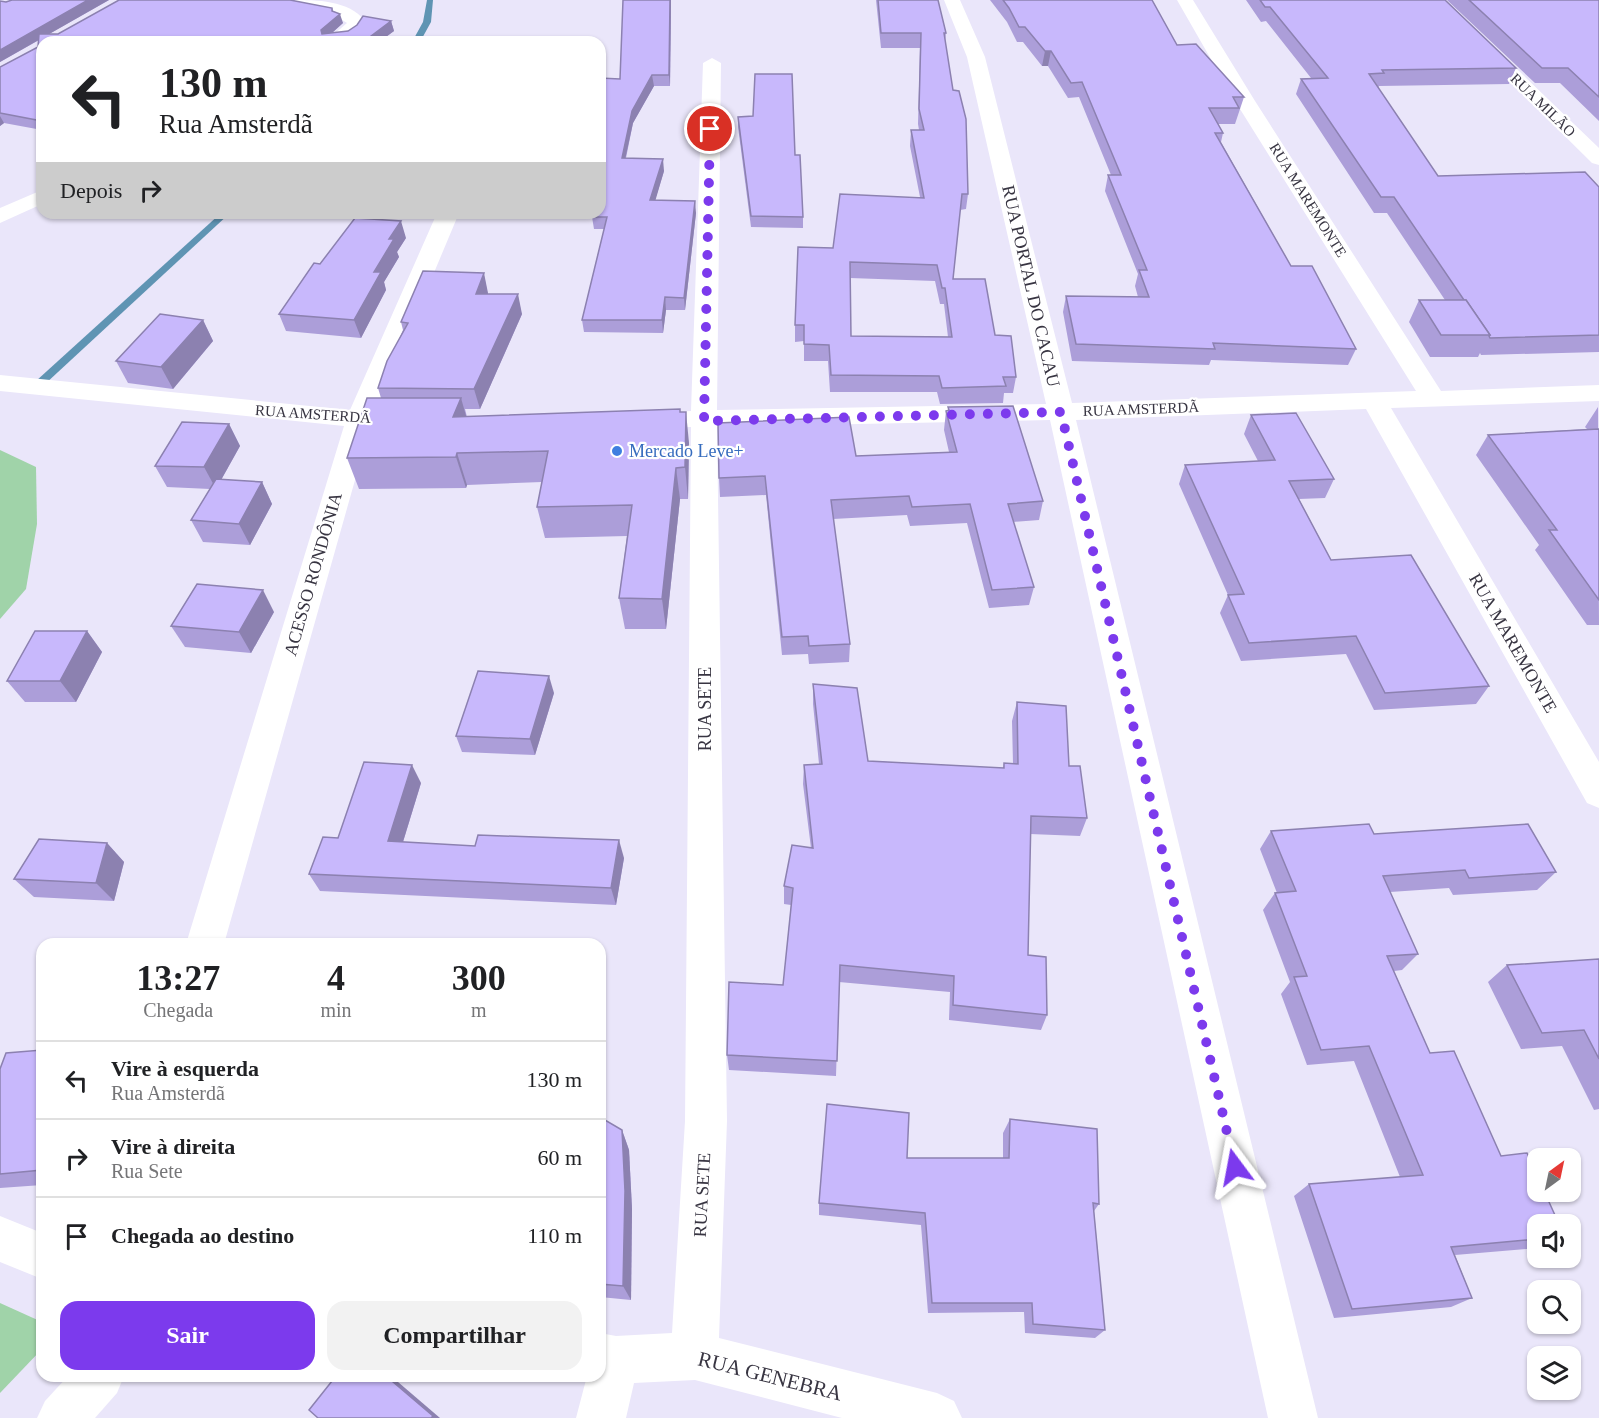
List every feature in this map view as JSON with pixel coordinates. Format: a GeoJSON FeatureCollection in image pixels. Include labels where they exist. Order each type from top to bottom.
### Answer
{"type":"FeatureCollection","features":[{"type":"Feature","properties":{"kind":"street"},"geometry":{"type":"LineString","coordinates":[[301,0],[350,15],[356,21],[354,28],[343,36]]}},
{"type":"Feature","properties":{"kind":"street","name":"RUA PORTAL DO CACAU"},"geometry":{"type":"LineString","coordinates":[[952,0],[976,57],[1061,412],[1293,1418]]}},
{"type":"Feature","properties":{"kind":"street","name":"RUA MAREMONTE"},"geometry":{"type":"LineString","coordinates":[[1185,0],[1245,101],[1433,398]]}},
{"type":"Feature","properties":{"kind":"street","name":"RUA MILÃO"},"geometry":{"type":"LineString","coordinates":[[1435,0],[1599,159]]}},
{"type":"Feature","properties":{"kind":"street","name":"RUA SETE"},"geometry":{"type":"LineString","coordinates":[[695,1356],[706,1121],[704,421],[712,63]]}},
{"type":"Feature","properties":{"kind":"street"},"geometry":{"type":"LineString","coordinates":[[0,216],[36,199]]}},
{"type":"Feature","properties":{"kind":"street","name":"ACESSO RONDÔNIA"},"geometry":{"type":"LineString","coordinates":[[207,938],[359,419],[445,219]]}},
{"type":"Feature","properties":{"kind":"street","name":"RUA AMSTERDÃ"},"geometry":{"type":"LineString","coordinates":[[0,383],[71,392],[359,419],[430,419]]}},
{"type":"Feature","properties":{"kind":"street","name":"RUA AMSTERDÃ"},"geometry":{"type":"LineString","coordinates":[[621,420],[704,421],[1061,412],[1373,399],[1599,393]]}},
{"type":"Feature","properties":{"kind":"street","name":"RUA MAREMONTE"},"geometry":{"type":"LineString","coordinates":[[1373,399],[1599,793]]}},
{"type":"Feature","properties":{"kind":"street"},"geometry":{"type":"LineString","coordinates":[[0,1239],[36,1254]]}},
{"type":"Feature","properties":{"kind":"street","name":"RUA GENEBRA"},"geometry":{"type":"LineString","coordinates":[[608,1359],[695,1356],[937,1418]]}},
{"type":"Feature","properties":{"kind":"street"},"geometry":{"type":"LineString","coordinates":[[606,1376],[608,1359]]}},
{"type":"Feature","properties":{"kind":"street"},"geometry":{"type":"LineString","coordinates":[[62,1418],[95,1382]]}},
{"type":"Feature","properties":{"kind":"street"},"geometry":{"type":"LineString","coordinates":[[601,1418],[605,1382]]}},
{"type":"Feature","properties":{"kind":"green space"},"geometry":{"type":"Polygon","coordinates":[[[0,450],[36,467],[37,524],[26,589],[0,619],[0,450]]]}},
{"type":"Feature","properties":{"kind":"green space"},"geometry":{"type":"Polygon","coordinates":[[[0,1303],[36,1319],[36,1355],[0,1393],[0,1303]]]}},
{"type":"Feature","properties":{"kind":"building"},"geometry":{"type":"Polygon","coordinates":[[[88,0],[0,50],[0,1],[88,0]]]}},
{"type":"Feature","properties":{"kind":"building"},"geometry":{"type":"Polygon","coordinates":[[[119,0],[290,0],[332,8],[332,11],[340,14],[321,30],[322,34],[348,31],[357,25],[363,16],[391,21],[371,36],[39,36],[39,34],[58,34],[119,0]]]}},
{"type":"Feature","properties":{"kind":"building"},"geometry":{"type":"Polygon","coordinates":[[[623,0],[670,0],[669,75],[652,75],[632,111],[622,158],[663,159],[650,200],[695,201],[684,298],[665,297],[662,320],[582,320],[607,217],[606,78],[620,79],[623,0]]]}},
{"type":"Feature","properties":{"kind":"building"},"geometry":{"type":"Polygon","coordinates":[[[878,0],[938,0],[946,33],[944,33],[953,90],[959,91],[966,119],[968,194],[962,194],[953,279],[985,279],[995,335],[1011,336],[1016,377],[1003,377],[1006,386],[942,388],[939,376],[831,375],[829,345],[804,344],[804,325],[795,325],[798,247],[833,248],[840,194],[924,198],[911,130],[924,130],[919,109],[921,33],[881,33],[878,0]],[[850,262],[851,336],[952,337],[945,288],[942,288],[937,265],[850,262]]]}},
{"type":"Feature","properties":{"kind":"building"},"geometry":{"type":"Polygon","coordinates":[[[1003,0],[1152,0],[1177,45],[1196,44],[1244,97],[1233,97],[1239,108],[1209,108],[1223,133],[1215,133],[1291,266],[1312,266],[1356,349],[1213,343],[1215,349],[1076,344],[1066,296],[1149,297],[1139,270],[1147,270],[1108,175],[1121,175],[1082,82],[1071,83],[1051,51],[1045,51],[1025,27],[1019,27],[1003,0]]]}},
{"type":"Feature","properties":{"kind":"building"},"geometry":{"type":"Polygon","coordinates":[[[1260,0],[1445,0],[1516,68],[1382,70],[1384,73],[1369,74],[1438,176],[1585,172],[1599,187],[1599,335],[1490,338],[1394,197],[1381,197],[1301,79],[1328,78],[1270,7],[1265,7],[1260,0]]]}},
{"type":"Feature","properties":{"kind":"building"},"geometry":{"type":"Polygon","coordinates":[[[1469,0],[1599,0],[1599,97],[1568,68],[1542,68],[1469,0]]]}},
{"type":"Feature","properties":{"kind":"building"},"geometry":{"type":"Polygon","coordinates":[[[36,48],[36,120],[0,113],[0,67],[36,48]]]}},
{"type":"Feature","properties":{"kind":"building"},"geometry":{"type":"Polygon","coordinates":[[[755,74],[792,74],[795,155],[800,155],[803,217],[751,216],[738,117],[753,116],[755,74]]]}},
{"type":"Feature","properties":{"kind":"building"},"geometry":{"type":"Polygon","coordinates":[[[354,219],[401,221],[389,239],[394,239],[374,272],[381,272],[354,320],[279,314],[314,263],[320,264],[354,219]]]}},
{"type":"Feature","properties":{"kind":"building"},"geometry":{"type":"Polygon","coordinates":[[[423,271],[484,273],[476,294],[518,294],[474,389],[378,388],[387,361],[408,323],[401,322],[423,271]]]}},
{"type":"Feature","properties":{"kind":"building"},"geometry":{"type":"Polygon","coordinates":[[[1419,300],[1466,300],[1490,335],[1441,335],[1419,300]]]}},
{"type":"Feature","properties":{"kind":"building"},"geometry":{"type":"Polygon","coordinates":[[[160,314],[203,320],[161,367],[116,361],[160,314]]]}},
{"type":"Feature","properties":{"kind":"building"},"geometry":{"type":"Polygon","coordinates":[[[367,398],[461,398],[453,417],[680,409],[680,412],[686,412],[685,467],[676,468],[662,599],[619,598],[632,505],[537,507],[548,451],[457,453],[456,457],[347,458],[367,398]]]}},
{"type":"Feature","properties":{"kind":"building"},"geometry":{"type":"Polygon","coordinates":[[[1013,406],[1043,501],[1008,504],[1034,587],[992,590],[970,504],[912,507],[909,496],[831,500],[850,644],[809,646],[808,636],[782,637],[765,476],[719,478],[718,423],[849,417],[856,456],[957,452],[946,411],[949,410],[948,407],[1013,406]]]}},
{"type":"Feature","properties":{"kind":"building"},"geometry":{"type":"Polygon","coordinates":[[[1296,413],[1334,479],[1289,481],[1331,560],[1411,555],[1489,686],[1385,693],[1356,636],[1249,643],[1228,595],[1244,594],[1185,465],[1275,460],[1251,415],[1296,413]]]}},
{"type":"Feature","properties":{"kind":"building"},"geometry":{"type":"Polygon","coordinates":[[[182,422],[229,424],[204,467],[155,466],[182,422]]]}},
{"type":"Feature","properties":{"kind":"building"},"geometry":{"type":"Polygon","coordinates":[[[1599,429],[1599,600],[1549,530],[1557,530],[1488,435],[1599,429]]]}},
{"type":"Feature","properties":{"kind":"building"},"geometry":{"type":"Polygon","coordinates":[[[216,479],[262,482],[239,524],[191,520],[216,479]]]}},
{"type":"Feature","properties":{"kind":"building"},"geometry":{"type":"Polygon","coordinates":[[[197,584],[263,590],[239,632],[171,626],[197,584]]]}},
{"type":"Feature","properties":{"kind":"building"},"geometry":{"type":"Polygon","coordinates":[[[35,631],[87,631],[60,681],[7,681],[35,631]]]}},
{"type":"Feature","properties":{"kind":"building"},"geometry":{"type":"Polygon","coordinates":[[[478,671],[549,676],[530,739],[456,736],[478,671]]]}},
{"type":"Feature","properties":{"kind":"building"},"geometry":{"type":"Polygon","coordinates":[[[813,684],[857,688],[868,761],[1004,768],[1004,763],[1018,764],[1017,702],[1066,706],[1069,766],[1080,766],[1087,818],[1031,816],[1028,955],[1046,957],[1047,1015],[953,1005],[954,976],[840,965],[837,1061],[727,1055],[729,982],[783,985],[793,888],[784,886],[792,845],[813,848],[804,765],[822,764],[813,684]]]}},
{"type":"Feature","properties":{"kind":"building"},"geometry":{"type":"Polygon","coordinates":[[[364,762],[412,765],[388,841],[475,846],[478,835],[619,840],[611,888],[309,874],[323,837],[338,838],[364,762]]]}},
{"type":"Feature","properties":{"kind":"building"},"geometry":{"type":"Polygon","coordinates":[[[1369,824],[1374,834],[1528,824],[1556,872],[1469,878],[1465,870],[1383,876],[1418,954],[1387,956],[1430,1053],[1454,1051],[1501,1156],[1527,1153],[1527,1202],[1549,1202],[1554,1214],[1527,1214],[1527,1240],[1451,1247],[1472,1298],[1352,1309],[1309,1184],[1423,1175],[1369,1046],[1321,1050],[1294,977],[1307,976],[1275,893],[1296,891],[1271,831],[1369,824]]]}},
{"type":"Feature","properties":{"kind":"building"},"geometry":{"type":"Polygon","coordinates":[[[39,839],[107,843],[96,883],[14,879],[39,839]]]}},
{"type":"Feature","properties":{"kind":"building"},"geometry":{"type":"Polygon","coordinates":[[[1599,959],[1599,1059],[1584,1030],[1542,1033],[1507,965],[1599,959]]]}},
{"type":"Feature","properties":{"kind":"building"},"geometry":{"type":"Polygon","coordinates":[[[36,1050],[36,1171],[0,1174],[0,1069],[6,1053],[36,1050]]]}},
{"type":"Feature","properties":{"kind":"building"},"geometry":{"type":"Polygon","coordinates":[[[827,1104],[909,1113],[907,1158],[1009,1158],[1010,1119],[1097,1129],[1099,1204],[1093,1203],[1105,1330],[1033,1324],[1032,1303],[932,1303],[925,1213],[819,1203],[827,1104]]]}},
{"type":"Feature","properties":{"kind":"building"},"geometry":{"type":"Polygon","coordinates":[[[606,1121],[622,1130],[625,1191],[623,1286],[606,1285],[606,1121]]]}},
{"type":"Feature","properties":{"kind":"building"},"geometry":{"type":"Polygon","coordinates":[[[331,1382],[393,1382],[433,1416],[431,1418],[318,1418],[309,1410],[331,1382]]]}},
{"type":"Feature","properties":{"kind":"waterway"},"geometry":{"type":"LineString","coordinates":[[419,36],[427,22],[430,0]]}},
{"type":"Feature","properties":{"kind":"waterway"},"geometry":{"type":"LineString","coordinates":[[40,383],[219,219]]}},
{"type":"Feature","properties":{"kind":"place","name":"Mercado Leve+"},"geometry":{"type":"Point","coordinates":[617,451]}},
{"type":"Feature","properties":{"kind":"route"},"geometry":{"type":"LineString","coordinates":[[710,129],[704,421],[1061,412],[1235,1167]]}}]}
